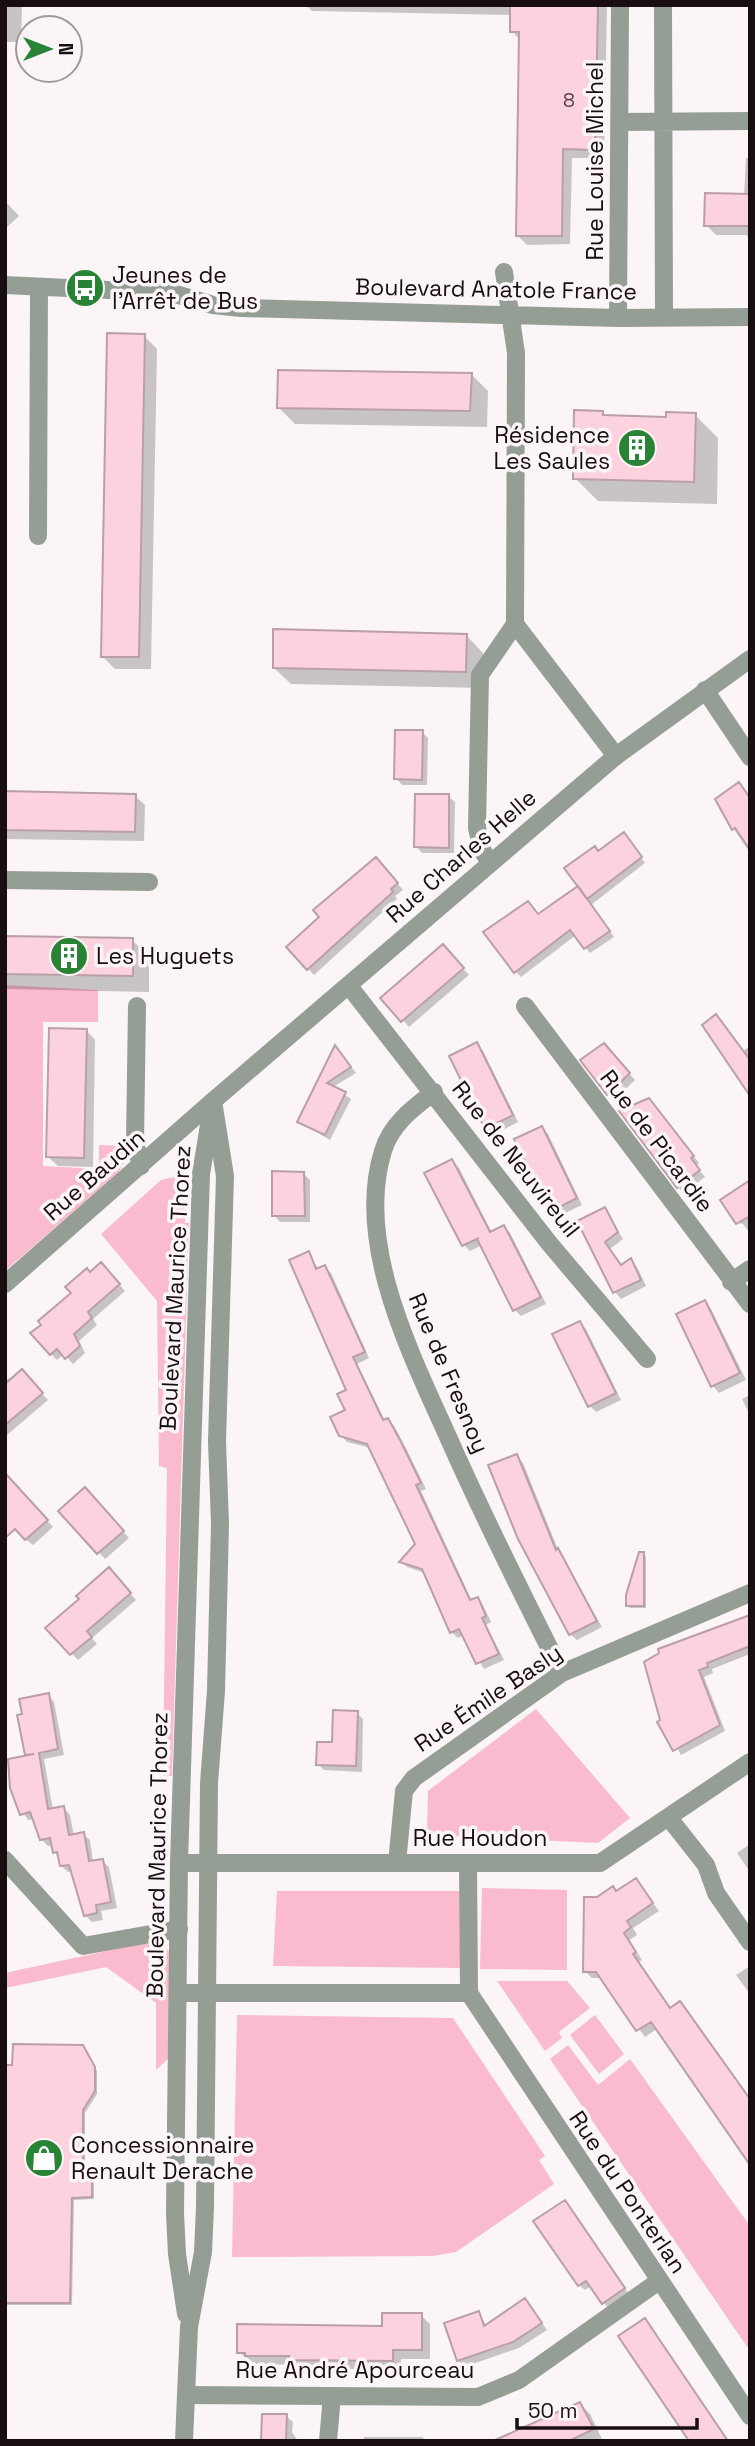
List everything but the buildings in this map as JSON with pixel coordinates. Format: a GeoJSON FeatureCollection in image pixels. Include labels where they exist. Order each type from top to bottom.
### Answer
{"type":"FeatureCollection","features":[{"type":"Feature","properties":{"kind":"street","name":"Rue Louise Michel"},"geometry":{"type":"LineString","coordinates":[[618,318],[620,5]]}},
{"type":"Feature","properties":{"kind":"street"},"geometry":{"type":"LineString","coordinates":[[663,5],[664,317]]}},
{"type":"Feature","properties":{"kind":"street"},"geometry":{"type":"LineString","coordinates":[[620,122],[750,121]]}},
{"type":"Feature","properties":{"kind":"street"},"geometry":{"type":"LineString","coordinates":[[490,863],[482,850],[477,828],[480,675],[515,624],[516,353],[513,315],[505,272]]}},
{"type":"Feature","properties":{"kind":"street","name":"Boulevard Anatole France"},"geometry":{"type":"LineString","coordinates":[[5,285],[172,293],[213,305],[241,308],[618,318],[750,317]]}},
{"type":"Feature","properties":{"kind":"street"},"geometry":{"type":"LineString","coordinates":[[38,536],[39,287]]}},
{"type":"Feature","properties":{"kind":"street"},"geometry":{"type":"LineString","coordinates":[[515,624],[616,756]]}},
{"type":"Feature","properties":{"kind":"street","name":"Rue Charles Helle"},"geometry":{"type":"LineString","coordinates":[[213,1101],[616,756],[750,659]]}},
{"type":"Feature","properties":{"kind":"street"},"geometry":{"type":"LineString","coordinates":[[705,690],[750,757]]}},
{"type":"Feature","properties":{"kind":"street"},"geometry":{"type":"LineString","coordinates":[[5,880],[149,882]]}},
{"type":"Feature","properties":{"kind":"street","name":"Rue de Neuvireuil"},"geometry":{"type":"LineString","coordinates":[[349,986],[549,1243],[647,1359]]}},
{"type":"Feature","properties":{"kind":"street"},"geometry":{"type":"LineString","coordinates":[[137,1006],[135,1143],[141,1166]]}},
{"type":"Feature","properties":{"kind":"street","name":"Rue de Picardie"},"geometry":{"type":"LineString","coordinates":[[525,1006],[750,1304]]}},
{"type":"Feature","properties":{"kind":"street","name":"Rue de Fresnoy"},"geometry":{"type":"LineString","coordinates":[[434,1092],[405,1114],[390,1133],[382,1152],[377,1182],[379,1247],[400,1329],[481,1510],[562,1673]]}},
{"type":"Feature","properties":{"kind":"street","name":"Rue Baudin"},"geometry":{"type":"LineString","coordinates":[[5,1284],[213,1101]]}},
{"type":"Feature","properties":{"kind":"street","name":"Boulevard Maurice Thorez"},"geometry":{"type":"LineString","coordinates":[[189,2328],[177,2254],[175,2213],[179,1863],[201,1174],[213,1101]]}},
{"type":"Feature","properties":{"kind":"street","name":"Boulevard Maurice Thorez"},"geometry":{"type":"LineString","coordinates":[[184,2441],[189,2328],[203,2252],[209,1783],[217,1663],[220,1524],[217,1441],[225,1175],[213,1101]]}},
{"type":"Feature","properties":{"kind":"street"},"geometry":{"type":"LineString","coordinates":[[731,1282],[750,1269]]}},
{"type":"Feature","properties":{"kind":"street","name":"Rue Émile Basly"},"geometry":{"type":"LineString","coordinates":[[397,1863],[404,1791],[414,1778],[562,1673],[750,1592]]}},
{"type":"Feature","properties":{"kind":"street","name":"Rue Houdon"},"geometry":{"type":"LineString","coordinates":[[179,1863],[600,1863],[750,1762]]}},
{"type":"Feature","properties":{"kind":"street"},"geometry":{"type":"LineString","coordinates":[[669,1818],[706,1865],[716,1893],[750,1942]]}},
{"type":"Feature","properties":{"kind":"street"},"geometry":{"type":"LineString","coordinates":[[5,1860],[83,1946],[179,1929]]}},
{"type":"Feature","properties":{"kind":"street"},"geometry":{"type":"LineString","coordinates":[[178,1993],[469,1993],[468,1863]]}},
{"type":"Feature","properties":{"kind":"street","name":"Rue du Ponterlan"},"geometry":{"type":"LineString","coordinates":[[469,1993],[750,2416]]}},
{"type":"Feature","properties":{"kind":"street","name":"Rue André Apourceau"},"geometry":{"type":"LineString","coordinates":[[186,2395],[478,2397],[519,2380],[659,2281]]}},
{"type":"Feature","properties":{"kind":"street"},"geometry":{"type":"LineString","coordinates":[[328,2441],[332,2396]]}},
{"type":"Feature","properties":{"kind":"shaded area"},"geometry":{"type":"Polygon","coordinates":[[[5,985],[98,990],[98,1022],[43,1022],[43,1166],[99,1169],[99,1145],[126,1146],[126,1161],[117,1174],[5,1271],[5,985]]]}},
{"type":"Feature","properties":{"kind":"shaded area"},"geometry":{"type":"Polygon","coordinates":[[[174,1177],[184,1186],[185,1223],[189,1223],[172,1776],[163,1776],[167,1468],[159,1466],[157,1301],[101,1234],[161,1180],[174,1177]]]}},
{"type":"Feature","properties":{"kind":"shaded area"},"geometry":{"type":"Polygon","coordinates":[[[536,1709],[630,1818],[598,1843],[427,1835],[428,1791],[536,1709]]]}},
{"type":"Feature","properties":{"kind":"shaded area"},"geometry":{"type":"Polygon","coordinates":[[[482,1888],[567,1890],[567,1970],[480,1969],[482,1888]]]}},
{"type":"Feature","properties":{"kind":"shaded area"},"geometry":{"type":"Polygon","coordinates":[[[277,1891],[461,1891],[460,1968],[273,1966],[277,1891]]]}},
{"type":"Feature","properties":{"kind":"shaded area"},"geometry":{"type":"Polygon","coordinates":[[[157,1940],[170,1952],[170,2057],[156,2070],[156,2003],[106,1967],[5,1988],[5,1973],[157,1940]]]}},
{"type":"Feature","properties":{"kind":"shaded area"},"geometry":{"type":"Polygon","coordinates":[[[497,1981],[567,1981],[590,2008],[559,2032],[562,2038],[545,2051],[497,1981]]]}},
{"type":"Feature","properties":{"kind":"shaded area"},"geometry":{"type":"Polygon","coordinates":[[[237,2015],[453,2018],[545,2156],[539,2160],[554,2184],[456,2252],[433,2256],[232,2257],[237,2015]]]}},
{"type":"Feature","properties":{"kind":"shaded area"},"geometry":{"type":"Polygon","coordinates":[[[595,2015],[624,2054],[599,2074],[570,2035],[595,2015]]]}},
{"type":"Feature","properties":{"kind":"shaded area"},"geometry":{"type":"Polygon","coordinates":[[[568,2045],[598,2085],[630,2059],[750,2226],[750,2351],[550,2059],[568,2045]]]}},
{"type":"Feature","properties":{"kind":"place","name":"Jeunes de l'Arrêt de Bus"},"geometry":{"type":"Point","coordinates":[85,288]}},
{"type":"Feature","properties":{"kind":"place","name":"Résidence Les Saules"},"geometry":{"type":"Point","coordinates":[637,448]}},
{"type":"Feature","properties":{"kind":"place","name":"Les Huguets"},"geometry":{"type":"Point","coordinates":[69,956]}},
{"type":"Feature","properties":{"kind":"place","name":"Concessionnaire Renault Derache"},"geometry":{"type":"Point","coordinates":[44,2158]}}]}
